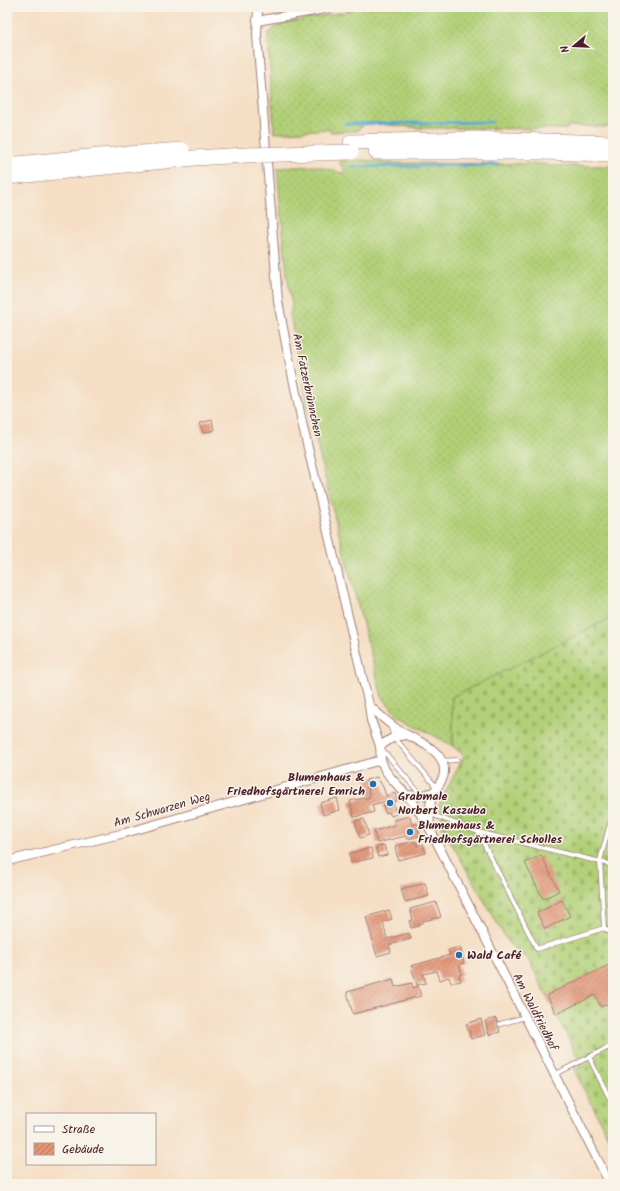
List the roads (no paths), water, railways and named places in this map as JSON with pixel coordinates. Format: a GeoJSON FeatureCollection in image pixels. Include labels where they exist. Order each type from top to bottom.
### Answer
{"type":"FeatureCollection","features":[{"type":"Feature","properties":{"kind":"highway"},"geometry":{"type":"LineString","coordinates":[[7,177],[194,158],[475,139],[613,143]]}},
{"type":"Feature","properties":{"kind":"highway"},"geometry":{"type":"LineString","coordinates":[[7,165],[99,156],[209,148],[351,147],[613,154]]}},
{"type":"Feature","properties":{"kind":"street","name":"Am Fatzerbrünnchen"},"geometry":{"type":"LineString","coordinates":[[258,7],[257,21],[278,301],[303,427],[369,705],[371,720],[380,746]]}},
{"type":"Feature","properties":{"kind":"street"},"geometry":{"type":"LineString","coordinates":[[257,21],[336,7]]}},
{"type":"Feature","properties":{"kind":"street"},"geometry":{"type":"LineString","coordinates":[[369,705],[389,723],[430,748],[441,761],[444,771],[443,778],[435,791],[430,813],[430,829]]}},
{"type":"Feature","properties":{"kind":"street"},"geometry":{"type":"LineString","coordinates":[[407,735],[394,737],[380,746],[381,760],[391,778],[419,810],[430,829]]}},
{"type":"Feature","properties":{"kind":"street","name":"Am Schwarzen Weg"},"geometry":{"type":"LineString","coordinates":[[7,861],[124,833],[381,760]]}},
{"type":"Feature","properties":{"kind":"street"},"geometry":{"type":"LineString","coordinates":[[407,795],[422,796],[435,791]]}},
{"type":"Feature","properties":{"kind":"street","name":"Am Waldfriedhof"},"geometry":{"type":"LineString","coordinates":[[430,829],[610,1184]]}},
{"type":"Feature","properties":{"kind":"lane"},"geometry":{"type":"LineString","coordinates":[[389,723],[394,737],[435,791]]}},
{"type":"Feature","properties":{"kind":"lane"},"geometry":{"type":"LineString","coordinates":[[380,746],[422,796]]}},
{"type":"Feature","properties":{"kind":"lane"},"geometry":{"type":"LineString","coordinates":[[441,761],[457,760]]}},
{"type":"Feature","properties":{"kind":"lane"},"geometry":{"type":"LineString","coordinates":[[419,810],[478,832],[613,865]]}},
{"type":"Feature","properties":{"kind":"lane"},"geometry":{"type":"LineString","coordinates":[[613,818],[609,827],[600,861],[604,928],[613,935]]}},
{"type":"Feature","properties":{"kind":"lane"},"geometry":{"type":"LineString","coordinates":[[478,832],[537,950],[604,928]]}},
{"type":"Feature","properties":{"kind":"lane"},"geometry":{"type":"LineString","coordinates":[[500,1024],[525,1018]]}},
{"type":"Feature","properties":{"kind":"lane"},"geometry":{"type":"LineString","coordinates":[[554,1075],[613,1044]]}},
{"type":"Feature","properties":{"kind":"lane"},"geometry":{"type":"LineString","coordinates":[[589,1057],[613,1105]]}},
{"type":"Feature","properties":{"kind":"waterway"},"geometry":{"type":"LineString","coordinates":[[345,124],[492,122]]}},
{"type":"Feature","properties":{"kind":"waterway"},"geometry":{"type":"LineString","coordinates":[[351,167],[498,165]]}},
{"type":"Feature","properties":{"kind":"place","name":"Blumenhaus & Friedhofsgärtnerei Emrich"},"geometry":{"type":"Point","coordinates":[373,784]}},
{"type":"Feature","properties":{"kind":"place","name":"Grabmale Norbert Kaszuba"},"geometry":{"type":"Point","coordinates":[390,803]}},
{"type":"Feature","properties":{"kind":"place","name":"Blumenhaus & Friedhofsgärtnerei Scholles"},"geometry":{"type":"Point","coordinates":[410,832]}},
{"type":"Feature","properties":{"kind":"place","name":"Wald Café"},"geometry":{"type":"Point","coordinates":[459,955]}}]}
